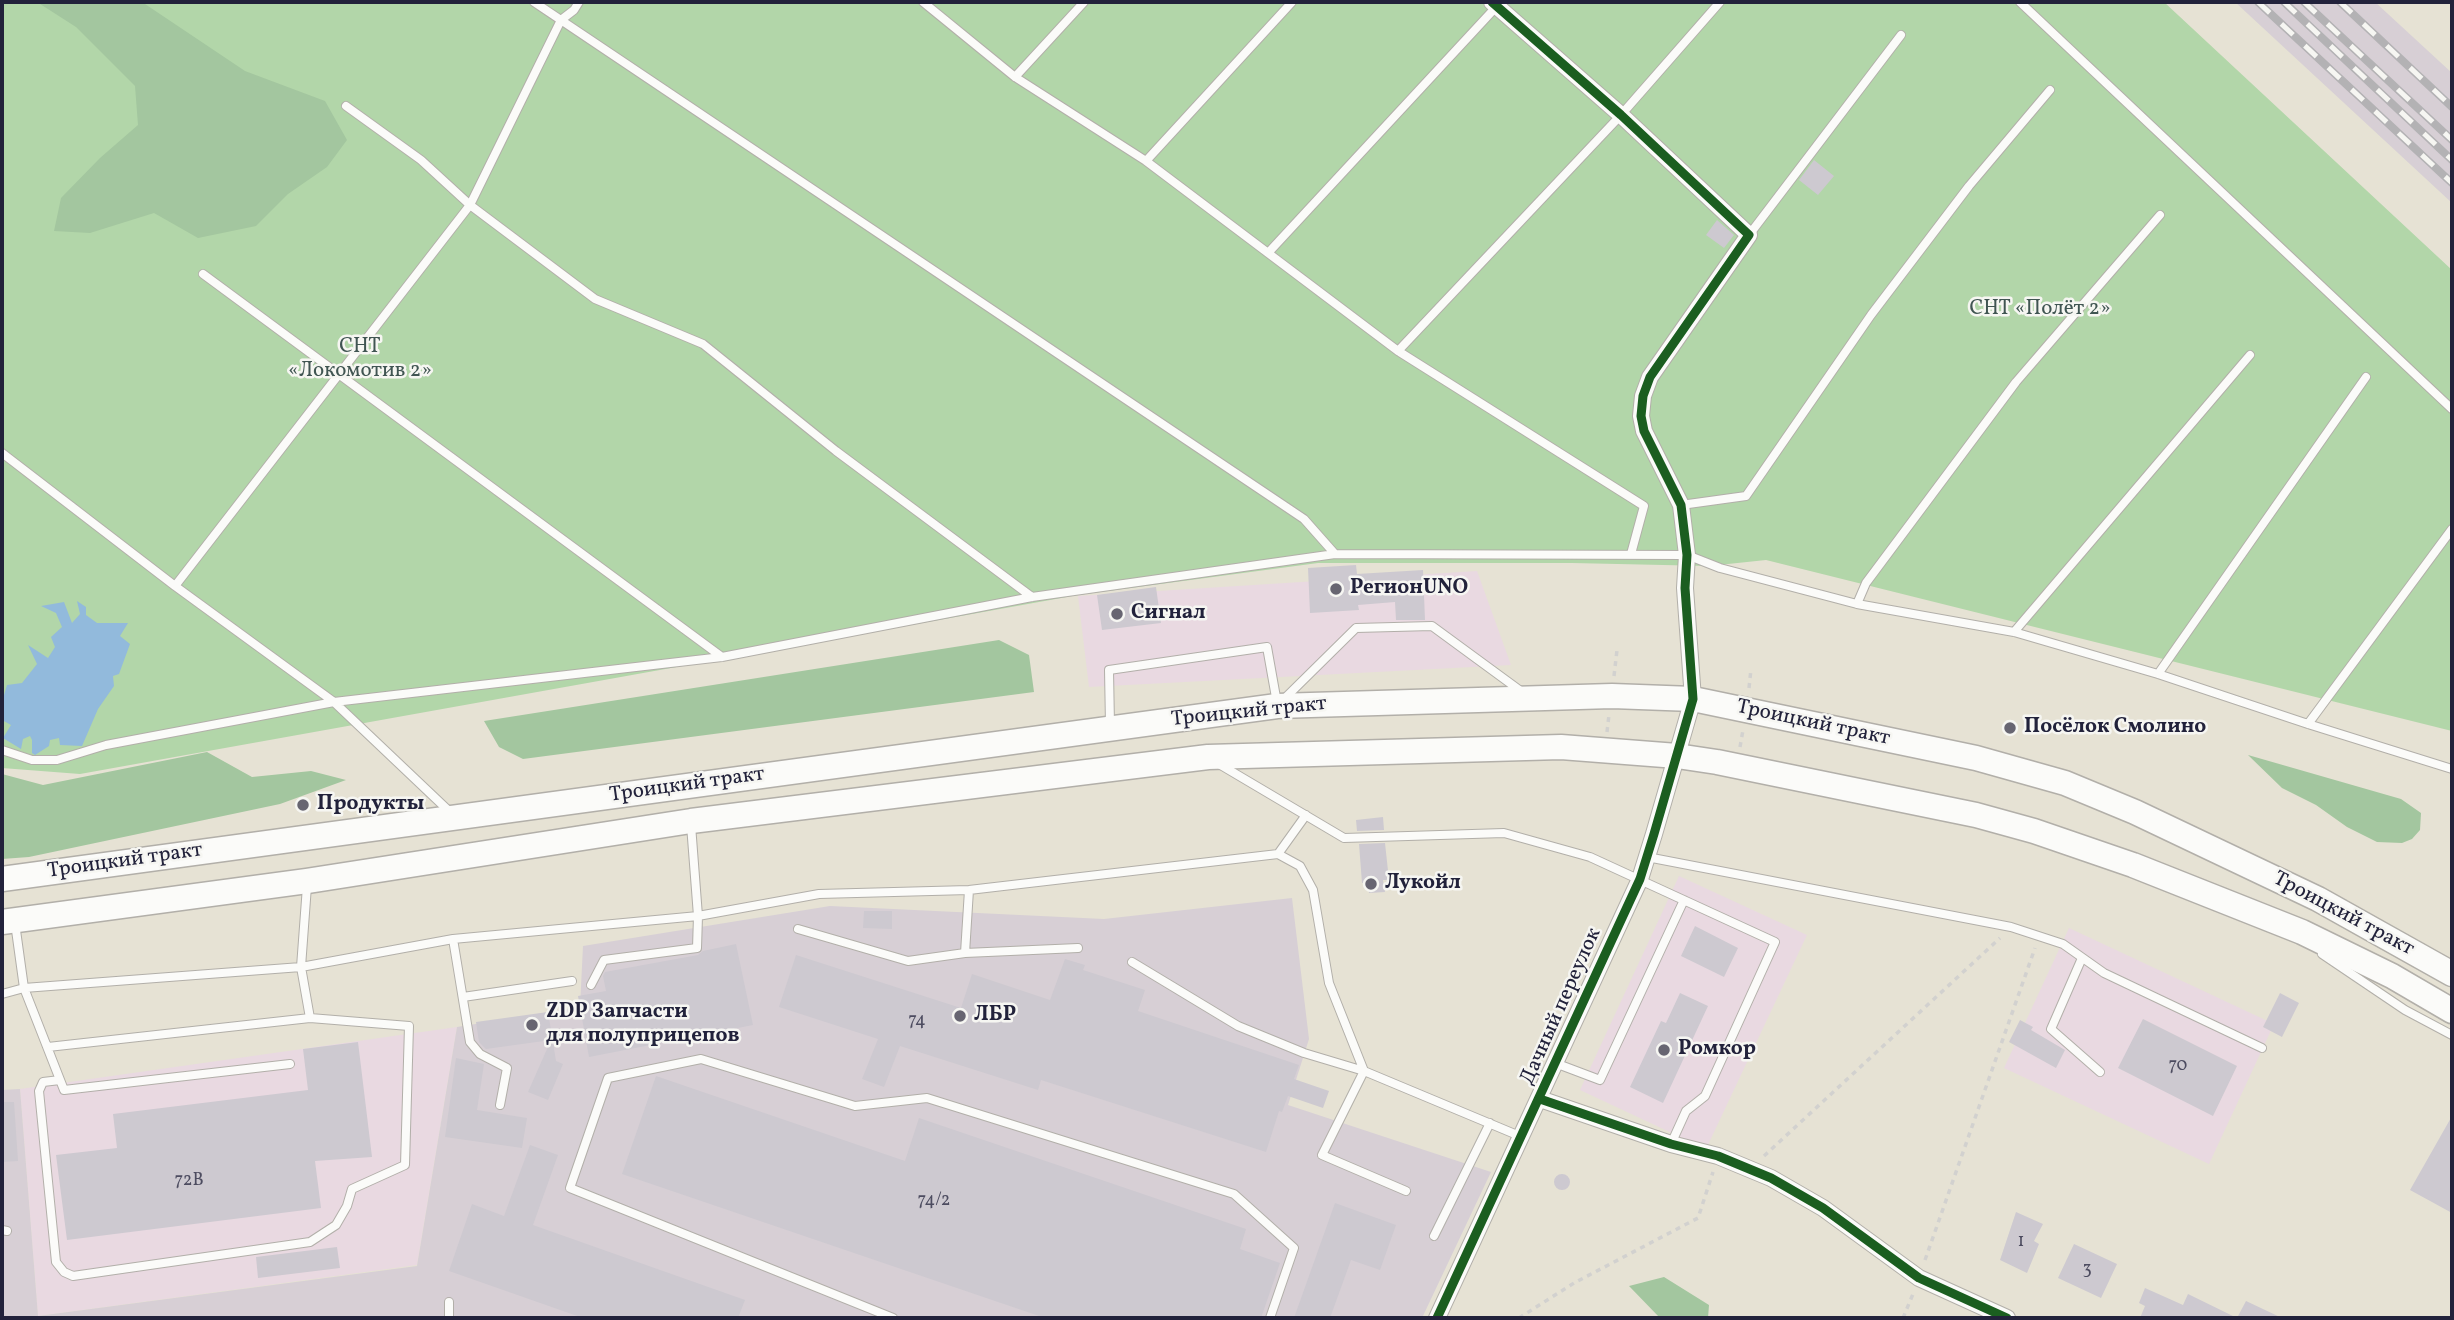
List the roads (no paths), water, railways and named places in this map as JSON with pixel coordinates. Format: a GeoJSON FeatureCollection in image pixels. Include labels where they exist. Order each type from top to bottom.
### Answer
{"type":"FeatureCollection","features":[{"type":"Feature","properties":{"kind":"main road","name":"Троицкий тракт"},"geometry":{"type":"LineString","coordinates":[[2,879],[1278,706],[1592,695],[1693,699],[1976,758],[2065,783],[2135,812],[2318,899],[2452,974]]}},
{"type":"Feature","properties":{"kind":"main road","name":"Троицкий тракт"},"geometry":{"type":"LineString","coordinates":[[8,921],[307,880],[691,821],[1208,757],[1561,747],[1677,756],[1818,781],[1976,815],[2068,842],[2270,919],[2392,976],[2452,1011]]}},
{"type":"Feature","properties":{"kind":"street"},"geometry":{"type":"LineString","coordinates":[[1496,3],[1749,234]]}},
{"type":"Feature","properties":{"kind":"street","name":"Дачный переулок"},"geometry":{"type":"LineString","coordinates":[[1437,1318],[1640,878],[1677,756],[1693,699],[1685,588],[1687,555],[1681,506],[1644,431],[1641,416],[1643,396],[1650,377],[1749,234]]}},
{"type":"Feature","properties":{"kind":"street"},"geometry":{"type":"LineString","coordinates":[[1540,1099],[1671,1144],[1718,1156],[1750,1169],[1823,1208],[1919,1278],[2007,1318]]}},
{"type":"Feature","properties":{"kind":"lane"},"geometry":{"type":"LineString","coordinates":[[534,2],[1304,519],[1335,554]]}},
{"type":"Feature","properties":{"kind":"lane"},"geometry":{"type":"LineString","coordinates":[[175,586],[470,205],[561,20],[574,10],[579,2]]}},
{"type":"Feature","properties":{"kind":"lane"},"geometry":{"type":"LineString","coordinates":[[923,2],[1016,76],[1146,161],[1398,351],[1644,506],[1631,554]]}},
{"type":"Feature","properties":{"kind":"lane"},"geometry":{"type":"LineString","coordinates":[[1016,76],[1084,2]]}},
{"type":"Feature","properties":{"kind":"lane"},"geometry":{"type":"LineString","coordinates":[[1146,161],[1292,2]]}},
{"type":"Feature","properties":{"kind":"lane"},"geometry":{"type":"LineString","coordinates":[[1398,351],[1621,116],[1720,2]]}},
{"type":"Feature","properties":{"kind":"lane"},"geometry":{"type":"LineString","coordinates":[[2020,2],[2452,409]]}},
{"type":"Feature","properties":{"kind":"lane"},"geometry":{"type":"LineString","coordinates":[[1268,253],[1496,3]]}},
{"type":"Feature","properties":{"kind":"lane"},"geometry":{"type":"LineString","coordinates":[[1749,234],[1901,36]]}},
{"type":"Feature","properties":{"kind":"lane"},"geometry":{"type":"LineString","coordinates":[[1681,506],[1746,496],[1871,315],[1969,186],[2050,90]]}},
{"type":"Feature","properties":{"kind":"lane"},"geometry":{"type":"LineString","coordinates":[[345,106],[421,160],[470,205],[595,299],[703,344],[836,451],[1032,597]]}},
{"type":"Feature","properties":{"kind":"lane"},"geometry":{"type":"LineString","coordinates":[[1857,604],[1866,583],[2017,382],[2160,215]]}},
{"type":"Feature","properties":{"kind":"lane"},"geometry":{"type":"LineString","coordinates":[[203,274],[722,657]]}},
{"type":"Feature","properties":{"kind":"lane"},"geometry":{"type":"LineString","coordinates":[[2014,632],[2250,355]]}},
{"type":"Feature","properties":{"kind":"lane"},"geometry":{"type":"LineString","coordinates":[[2158,674],[2366,377]]}},
{"type":"Feature","properties":{"kind":"lane"},"geometry":{"type":"LineString","coordinates":[[2,453],[175,586],[334,702],[456,817]]}},
{"type":"Feature","properties":{"kind":"lane"},"geometry":{"type":"LineString","coordinates":[[2308,724],[2452,529]]}},
{"type":"Feature","properties":{"kind":"lane"},"geometry":{"type":"LineString","coordinates":[[2,750],[32,760],[57,760],[106,745],[334,702],[722,657],[1032,597],[1335,554],[1631,554],[1687,555],[1720,568],[1857,604],[2014,632],[2158,674],[2452,769]]}},
{"type":"Feature","properties":{"kind":"lane"},"geometry":{"type":"LineString","coordinates":[[1278,706],[1356,628],[1432,626],[1530,698]]}},
{"type":"Feature","properties":{"kind":"lane"},"geometry":{"type":"LineString","coordinates":[[1110,728],[1109,670],[1267,648],[1278,706]]}},
{"type":"Feature","properties":{"kind":"lane"},"geometry":{"type":"LineString","coordinates":[[1208,757],[1344,838],[1504,833],[1590,857],[1775,942],[1705,1096],[1686,1111],[1671,1144]]}},
{"type":"Feature","properties":{"kind":"lane"},"geometry":{"type":"LineString","coordinates":[[1278,854],[1306,816]]}},
{"type":"Feature","properties":{"kind":"lane"},"geometry":{"type":"LineString","coordinates":[[591,985],[604,960],[697,948],[698,916],[691,821]]}},
{"type":"Feature","properties":{"kind":"lane"},"geometry":{"type":"LineString","coordinates":[[2,994],[24,988],[301,967],[453,939],[698,916],[820,894],[969,890],[1278,854],[1300,866],[1313,890],[1329,983],[1364,1071],[1322,1155],[1406,1191]]}},
{"type":"Feature","properties":{"kind":"lane"},"geometry":{"type":"LineString","coordinates":[[1647,857],[2011,927],[2063,944],[2104,973],[2262,1048]]}},
{"type":"Feature","properties":{"kind":"lane"},"geometry":{"type":"LineString","coordinates":[[307,880],[301,967],[310,1018]]}},
{"type":"Feature","properties":{"kind":"lane"},"geometry":{"type":"LineString","coordinates":[[965,953],[969,890]]}},
{"type":"Feature","properties":{"kind":"lane"},"geometry":{"type":"LineString","coordinates":[[1556,1063],[1600,1080],[1684,900]]}},
{"type":"Feature","properties":{"kind":"lane"},"geometry":{"type":"LineString","coordinates":[[2270,919],[2405,1010],[2452,1035]]}},
{"type":"Feature","properties":{"kind":"lane"},"geometry":{"type":"LineString","coordinates":[[8,921],[24,988],[64,1090],[290,1064]]}},
{"type":"Feature","properties":{"kind":"lane"},"geometry":{"type":"LineString","coordinates":[[798,929],[908,961],[965,953],[1078,948]]}},
{"type":"Feature","properties":{"kind":"lane"},"geometry":{"type":"LineString","coordinates":[[453,939],[470,1042],[480,1054],[507,1068],[500,1105]]}},
{"type":"Feature","properties":{"kind":"lane"},"geometry":{"type":"LineString","coordinates":[[2082,958],[2051,1029],[2100,1072]]}},
{"type":"Feature","properties":{"kind":"lane"},"geometry":{"type":"LineString","coordinates":[[1132,962],[1238,1026],[1304,1053],[1364,1071],[1522,1136]]}},
{"type":"Feature","properties":{"kind":"lane"},"geometry":{"type":"LineString","coordinates":[[463,997],[572,981]]}},
{"type":"Feature","properties":{"kind":"lane"},"geometry":{"type":"LineString","coordinates":[[48,1047],[310,1018],[409,1026],[405,1165],[352,1189],[347,1206],[336,1224],[310,1242],[73,1276],[64,1272],[56,1262],[39,1091],[43,1082],[60,1080]]}},
{"type":"Feature","properties":{"kind":"lane"},"geometry":{"type":"LineString","coordinates":[[893,1318],[570,1188],[608,1078],[701,1059],[855,1106],[927,1098],[1234,1194],[1294,1248],[1270,1318]]}},
{"type":"Feature","properties":{"kind":"lane"},"geometry":{"type":"LineString","coordinates":[[1434,1236],[1490,1124]]}},
{"type":"Feature","properties":{"kind":"lane"},"geometry":{"type":"LineString","coordinates":[[449,1302],[449,1318]]}},
{"type":"Feature","properties":{"kind":"water"},"geometry":{"type":"Polygon","coordinates":[[[77,601],[86,607],[86,615],[97,623],[128,623],[120,636],[130,644],[119,674],[113,676],[114,686],[98,709],[82,746],[60,745],[59,738],[50,740],[49,746],[35,755],[32,753],[30,736],[23,739],[21,749],[3,738],[11,725],[2,720],[2,702],[7,685],[22,683],[37,664],[28,645],[48,658],[55,647],[51,637],[62,627],[56,613],[41,606],[64,602],[72,623],[80,614],[77,601]]]}},
{"type":"Feature","properties":{"kind":"railway"},"geometry":{"type":"LineString","coordinates":[[2258,2],[2452,183]]}},
{"type":"Feature","properties":{"kind":"railway"},"geometry":{"type":"LineString","coordinates":[[2284,2],[2452,160]]}},
{"type":"Feature","properties":{"kind":"railway"},"geometry":{"type":"LineString","coordinates":[[2304,2],[2452,140]]}},
{"type":"Feature","properties":{"kind":"railway"},"geometry":{"type":"LineString","coordinates":[[2340,2],[2452,107]]}},
{"type":"Feature","properties":{"kind":"place","name":"РегионUNO"},"geometry":{"type":"Point","coordinates":[1336,589]}},
{"type":"Feature","properties":{"kind":"place","name":"Сигнал"},"geometry":{"type":"Point","coordinates":[1117,614]}},
{"type":"Feature","properties":{"kind":"place","name":"Посёлок Смолино"},"geometry":{"type":"Point","coordinates":[2010,728]}},
{"type":"Feature","properties":{"kind":"place","name":"Продукты"},"geometry":{"type":"Point","coordinates":[303,805]}},
{"type":"Feature","properties":{"kind":"place","name":"Лукойл"},"geometry":{"type":"Point","coordinates":[1371,884]}},
{"type":"Feature","properties":{"kind":"place","name":"ЛБР"},"geometry":{"type":"Point","coordinates":[960,1016]}},
{"type":"Feature","properties":{"kind":"place","name":"ZDP Запчасти для полуприцепов"},"geometry":{"type":"Point","coordinates":[532,1025]}},
{"type":"Feature","properties":{"kind":"place","name":"Ромкор"},"geometry":{"type":"Point","coordinates":[1664,1050]}},
{"type":"Feature","properties":{"kind":"park label","name":"СНТ «Полёт 2»"},"geometry":{"type":"Point","coordinates":[2040,310]}},
{"type":"Feature","properties":{"kind":"park label","name":"СНТ «Локомотив 2»"},"geometry":{"type":"Point","coordinates":[360,360]}}]}
